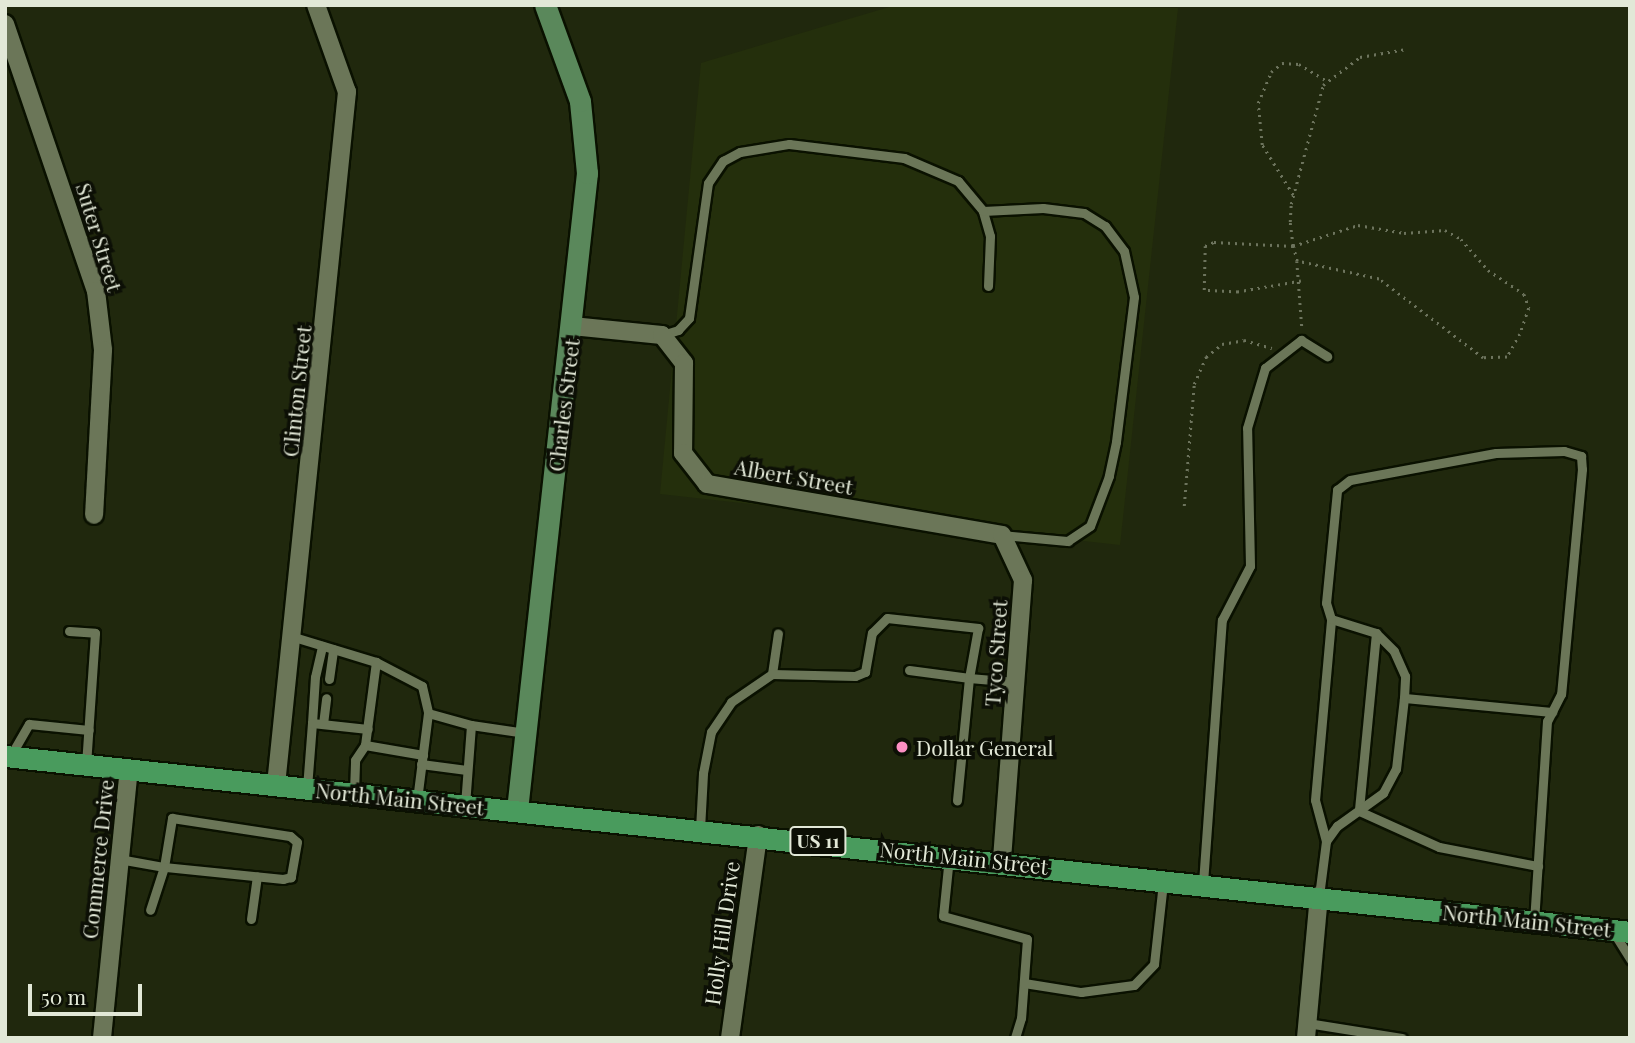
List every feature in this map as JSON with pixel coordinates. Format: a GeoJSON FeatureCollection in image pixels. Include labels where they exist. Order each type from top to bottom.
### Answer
{"type":"FeatureCollection","features":[{"type":"Feature","properties":{"kind":"main road","name":"North Main Street"},"geometry":{"type":"LineString","coordinates":[[8,756],[1002,861],[1621,931]]}},
{"type":"Feature","properties":{"kind":"street","name":"Clinton Street"},"geometry":{"type":"LineString","coordinates":[[276,785],[294,638],[347,92],[316,5]]}},
{"type":"Feature","properties":{"kind":"street","name":"Charles Street"},"geometry":{"type":"LineString","coordinates":[[517,810],[587,173],[580,102],[545,5]]}},
{"type":"Feature","properties":{"kind":"street","name":"Suter Street"},"geometry":{"type":"LineString","coordinates":[[5,24],[96,290],[103,350],[93,514]]}},
{"type":"Feature","properties":{"kind":"street"},"geometry":{"type":"LineString","coordinates":[[572,326],[662,335]]}},
{"type":"Feature","properties":{"kind":"street","name":"Albert Street"},"geometry":{"type":"LineString","coordinates":[[662,335],[684,363],[683,453],[707,484],[1002,535]]}},
{"type":"Feature","properties":{"kind":"street","name":"Tyco Street"},"geometry":{"type":"LineString","coordinates":[[1002,535],[1023,580],[1002,861]]}},
{"type":"Feature","properties":{"kind":"street","name":"Commerce Drive"},"geometry":{"type":"LineString","coordinates":[[102,1038],[129,769]]}},
{"type":"Feature","properties":{"kind":"street","name":"Holly Hill Drive"},"geometry":{"type":"LineString","coordinates":[[730,1038],[758,835]]}},
{"type":"Feature","properties":{"kind":"street"},"geometry":{"type":"LineString","coordinates":[[1306,1030],[1319,896]]}},
{"type":"Feature","properties":{"kind":"lane"},"geometry":{"type":"LineString","coordinates":[[662,335],[678,330],[689,318],[708,183],[723,161],[740,152],[789,144],[904,158],[958,181],[983,211],[990,236],[988,286]]}},
{"type":"Feature","properties":{"kind":"lane"},"geometry":{"type":"LineString","coordinates":[[983,211],[1043,208],[1094,218],[1124,251],[1134,298],[1118,430],[1109,476],[1090,526],[1068,541],[1002,535]]}},
{"type":"Feature","properties":{"kind":"lane"},"geometry":{"type":"LineString","coordinates":[[1203,883],[1222,621],[1250,565],[1247,428],[1265,368],[1301,340],[1327,356]]}},
{"type":"Feature","properties":{"kind":"lane"},"geometry":{"type":"LineString","coordinates":[[1319,896],[1326,841],[1315,800],[1331,619],[1326,603],[1337,490],[1350,480],[1496,453],[1564,451],[1580,456],[1561,694],[1547,721],[1534,921]]}},
{"type":"Feature","properties":{"kind":"lane"},"geometry":{"type":"LineString","coordinates":[[700,829],[703,773],[711,732],[731,702],[772,674],[855,676],[865,672],[872,633],[887,618],[978,628],[969,678],[957,800]]}},
{"type":"Feature","properties":{"kind":"lane"},"geometry":{"type":"LineString","coordinates":[[1326,841],[1337,825],[1383,793],[1396,769],[1405,676],[1399,663],[1376,634],[1331,619]]}},
{"type":"Feature","properties":{"kind":"lane"},"geometry":{"type":"LineString","coordinates":[[69,631],[95,633],[86,764]]}},
{"type":"Feature","properties":{"kind":"lane"},"geometry":{"type":"LineString","coordinates":[[772,674],[778,633]]}},
{"type":"Feature","properties":{"kind":"lane"},"geometry":{"type":"LineString","coordinates":[[1359,811],[1376,634]]}},
{"type":"Feature","properties":{"kind":"lane"},"geometry":{"type":"LineString","coordinates":[[294,638],[376,662],[422,686],[428,713],[429,737],[422,759],[417,800]]}},
{"type":"Feature","properties":{"kind":"lane"},"geometry":{"type":"LineString","coordinates":[[307,788],[315,677],[322,646]]}},
{"type":"Feature","properties":{"kind":"lane"},"geometry":{"type":"LineString","coordinates":[[329,679],[333,649]]}},
{"type":"Feature","properties":{"kind":"lane"},"geometry":{"type":"LineString","coordinates":[[354,792],[355,760],[365,746],[376,662]]}},
{"type":"Feature","properties":{"kind":"lane"},"geometry":{"type":"LineString","coordinates":[[909,670],[1016,682]]}},
{"type":"Feature","properties":{"kind":"lane"},"geometry":{"type":"LineString","coordinates":[[323,724],[326,698]]}},
{"type":"Feature","properties":{"kind":"lane"},"geometry":{"type":"LineString","coordinates":[[1404,698],[1552,712]]}},
{"type":"Feature","properties":{"kind":"lane"},"geometry":{"type":"LineString","coordinates":[[428,713],[471,725],[525,733]]}},
{"type":"Feature","properties":{"kind":"lane"},"geometry":{"type":"LineString","coordinates":[[312,723],[368,729]]}},
{"type":"Feature","properties":{"kind":"lane"},"geometry":{"type":"LineString","coordinates":[[8,756],[29,724],[89,730]]}},
{"type":"Feature","properties":{"kind":"lane"},"geometry":{"type":"LineString","coordinates":[[464,805],[471,725]]}},
{"type":"Feature","properties":{"kind":"lane"},"geometry":{"type":"LineString","coordinates":[[458,742],[470,744]]}},
{"type":"Feature","properties":{"kind":"lane"},"geometry":{"type":"LineString","coordinates":[[365,746],[467,770]]}},
{"type":"Feature","properties":{"kind":"lane"},"geometry":{"type":"LineString","coordinates":[[1359,811],[1439,847],[1538,866]]}},
{"type":"Feature","properties":{"kind":"lane"},"geometry":{"type":"LineString","coordinates":[[119,859],[164,867],[290,877],[297,842],[290,836],[172,818],[164,867],[150,910]]}},
{"type":"Feature","properties":{"kind":"lane"},"geometry":{"type":"LineString","coordinates":[[949,856],[943,916],[1027,939],[1024,983],[1014,1038]]}},
{"type":"Feature","properties":{"kind":"lane"},"geometry":{"type":"LineString","coordinates":[[251,919],[257,876]]}},
{"type":"Feature","properties":{"kind":"lane"},"geometry":{"type":"LineString","coordinates":[[1024,983],[1081,992],[1134,985],[1154,964],[1164,879]]}},
{"type":"Feature","properties":{"kind":"lane"},"geometry":{"type":"LineString","coordinates":[[1621,931],[1630,959]]}},
{"type":"Feature","properties":{"kind":"lane"},"geometry":{"type":"LineString","coordinates":[[1306,1030],[1402,1038]]}},
{"type":"Feature","properties":{"kind":"path"},"geometry":{"type":"LineString","coordinates":[[1301,340],[1301,281],[1293,246],[1293,195],[1326,80],[1360,57],[1406,49]]}},
{"type":"Feature","properties":{"kind":"path"},"geometry":{"type":"LineString","coordinates":[[1293,195],[1262,145],[1258,103],[1271,72],[1282,63],[1299,64],[1326,80]]}},
{"type":"Feature","properties":{"kind":"path"},"geometry":{"type":"LineString","coordinates":[[1297,261],[1378,279],[1483,358],[1507,357],[1528,314],[1524,294],[1488,270],[1461,239],[1445,230],[1404,233],[1358,225],[1293,246],[1213,242],[1205,246],[1202,282],[1204,290],[1220,293],[1301,281]]}},
{"type":"Feature","properties":{"kind":"path"},"geometry":{"type":"LineString","coordinates":[[1184,506],[1194,384],[1206,357],[1222,344],[1244,340],[1286,352]]}},
{"type":"Feature","properties":{"kind":"shaded area"},"geometry":{"type":"Polygon","coordinates":[[[896,5],[1178,8],[1120,545],[660,494],[701,63],[896,5]]]}},
{"type":"Feature","properties":{"kind":"place","name":"Dollar General"},"geometry":{"type":"Point","coordinates":[902,747]}}]}
